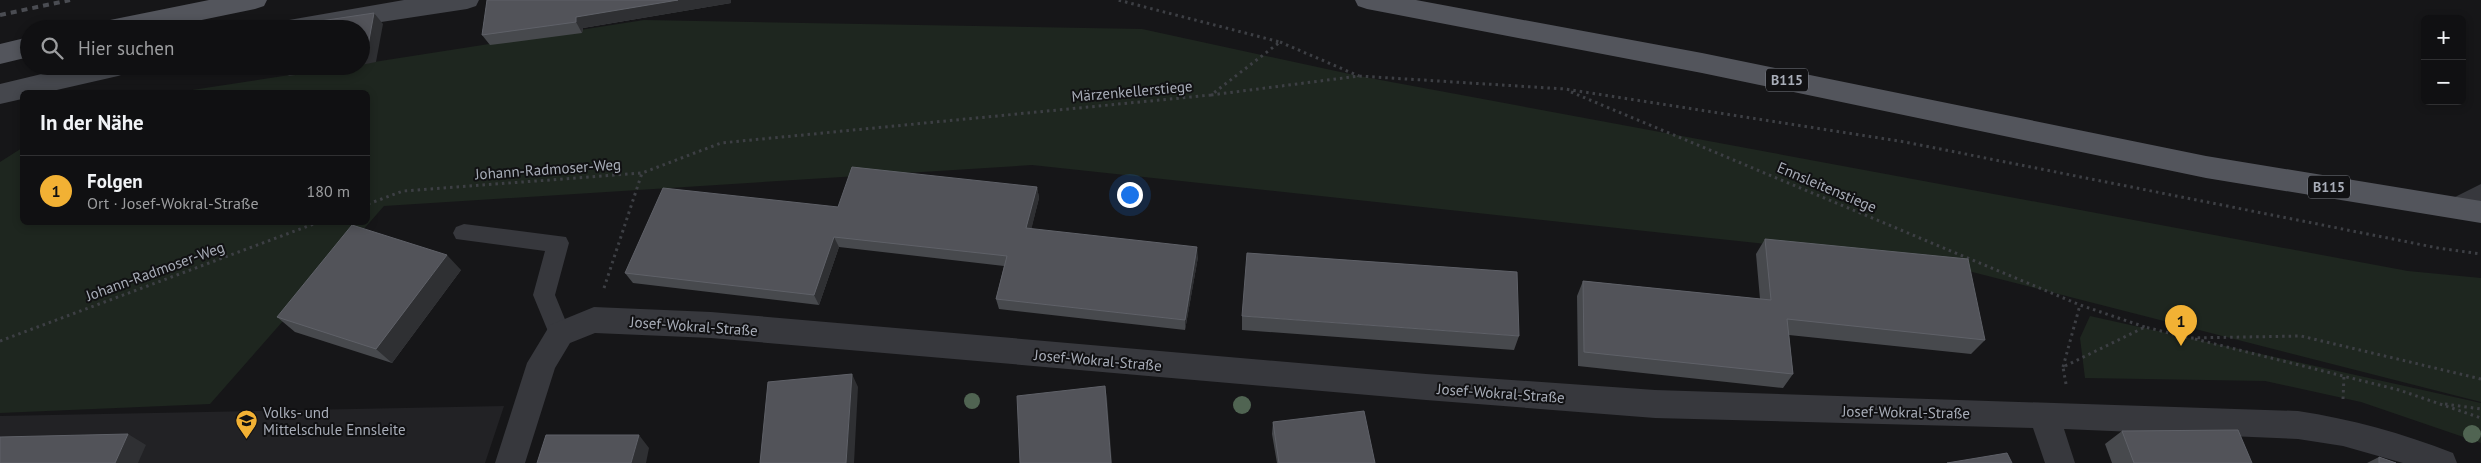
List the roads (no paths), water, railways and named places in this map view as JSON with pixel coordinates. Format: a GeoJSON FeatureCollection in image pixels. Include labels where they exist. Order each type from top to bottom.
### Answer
{"type":"FeatureCollection","features":[{"type":"Feature","properties":{"kind":"main road"},"geometry":{"type":"LineString","coordinates":[[155,20],[255,0]]}},
{"type":"Feature","properties":{"kind":"main road","name":"B115"},"geometry":{"type":"LineString","coordinates":[[1367,0],[1693,61],[2206,167],[2481,212]]}},
{"type":"Feature","properties":{"kind":"main road"},"geometry":{"type":"LineString","coordinates":[[0,54],[20,49]]}},
{"type":"Feature","properties":{"kind":"street"},"geometry":{"type":"LineString","coordinates":[[332,20],[467,0]]}},
{"type":"Feature","properties":{"kind":"street"},"geometry":{"type":"LineString","coordinates":[[0,94],[80,75]]}},
{"type":"Feature","properties":{"kind":"street","name":"Josef-Wokral-Straße"},"geometry":{"type":"LineString","coordinates":[[560,334],[594,320],[711,325],[1407,386],[1655,404],[2298,425],[2343,432],[2400,448],[2442,463]]}},
{"type":"Feature","properties":{"kind":"street"},"geometry":{"type":"LineString","coordinates":[[510,463],[542,363],[560,334]]}},
{"type":"Feature","properties":{"kind":"street"},"geometry":{"type":"LineString","coordinates":[[2058,416],[2060,463]]}},
{"type":"Feature","properties":{"kind":"lane"},"geometry":{"type":"LineString","coordinates":[[2452,208],[2481,193]]}},
{"type":"Feature","properties":{"kind":"lane"},"geometry":{"type":"LineString","coordinates":[[464,233],[558,243],[544,295],[560,334]]}},
{"type":"Feature","properties":{"kind":"railway"},"geometry":{"type":"LineString","coordinates":[[0,15],[70,0]]}},
{"type":"Feature","properties":{"kind":"place","name":"Folgen"},"geometry":{"type":"Point","coordinates":[2181,346]}},
{"type":"Feature","properties":{"kind":"place","name":"Volks- und Mittelschule Ennsleite"},"geometry":{"type":"Point","coordinates":[247,440]}}]}
